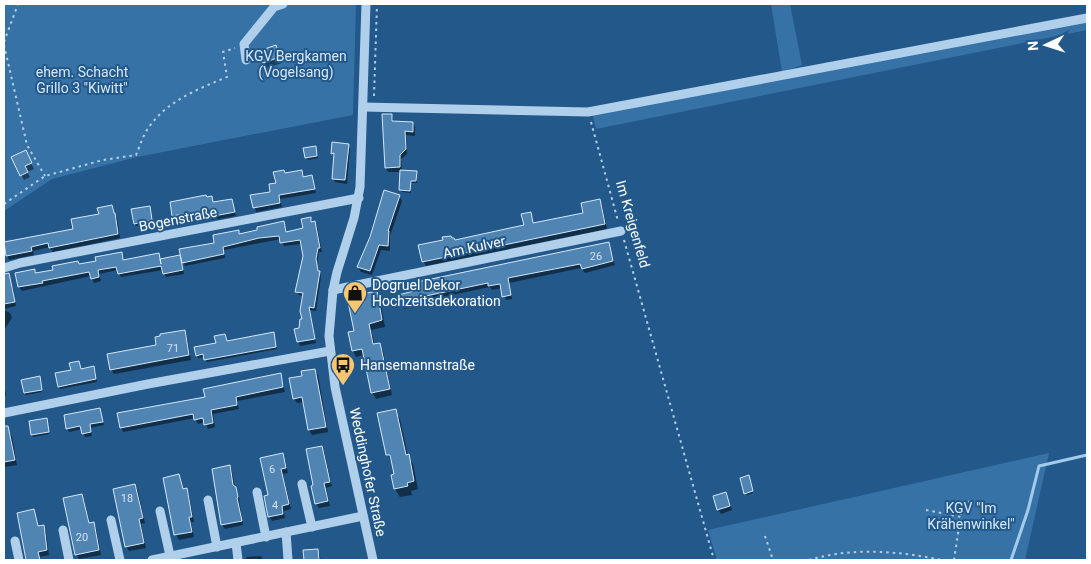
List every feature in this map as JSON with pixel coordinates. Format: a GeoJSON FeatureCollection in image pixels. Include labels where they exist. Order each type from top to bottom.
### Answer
{"type":"FeatureCollection","features":[{"type":"Feature","properties":{"kind":"street"},"geometry":{"type":"LineString","coordinates":[[246,60],[244,44],[274,7],[284,4]]}},
{"type":"Feature","properties":{"kind":"street","name":"Weddinghofer Straße"},"geometry":{"type":"LineString","coordinates":[[366,4],[367,107],[359,198],[333,290],[330,318],[330,351],[335,387],[373,560]]}},
{"type":"Feature","properties":{"kind":"street"},"geometry":{"type":"LineString","coordinates":[[367,107],[588,112],[1087,18]]}},
{"type":"Feature","properties":{"kind":"street","name":"Bogenstraße"},"geometry":{"type":"LineString","coordinates":[[4,268],[20,263],[359,198]]}},
{"type":"Feature","properties":{"kind":"street","name":"Am Kulver"},"geometry":{"type":"LineString","coordinates":[[333,290],[621,231]]}},
{"type":"Feature","properties":{"kind":"street"},"geometry":{"type":"LineString","coordinates":[[4,413],[148,384],[330,351]]}},
{"type":"Feature","properties":{"kind":"street"},"geometry":{"type":"LineString","coordinates":[[302,484],[312,527]]}},
{"type":"Feature","properties":{"kind":"street"},"geometry":{"type":"LineString","coordinates":[[257,492],[266,536]]}},
{"type":"Feature","properties":{"kind":"street"},"geometry":{"type":"LineString","coordinates":[[208,500],[218,547]]}},
{"type":"Feature","properties":{"kind":"street"},"geometry":{"type":"LineString","coordinates":[[160,511],[170,558]]}},
{"type":"Feature","properties":{"kind":"street"},"geometry":{"type":"LineString","coordinates":[[152,560],[170,558],[363,516]]}},
{"type":"Feature","properties":{"kind":"street"},"geometry":{"type":"LineString","coordinates":[[111,520],[120,560]]}},
{"type":"Feature","properties":{"kind":"street"},"geometry":{"type":"LineString","coordinates":[[63,530],[69,560]]}},
{"type":"Feature","properties":{"kind":"street"},"geometry":{"type":"LineString","coordinates":[[286,532],[288,560]]}},
{"type":"Feature","properties":{"kind":"street"},"geometry":{"type":"LineString","coordinates":[[15,541],[19,560]]}},
{"type":"Feature","properties":{"kind":"street"},"geometry":{"type":"LineString","coordinates":[[236,543],[238,560]]}},
{"type":"Feature","properties":{"kind":"path"},"geometry":{"type":"LineString","coordinates":[[18,4],[4,43],[27,144],[45,176]]}},
{"type":"Feature","properties":{"kind":"path"},"geometry":{"type":"LineString","coordinates":[[367,107],[375,93],[377,4]]}},
{"type":"Feature","properties":{"kind":"path"},"geometry":{"type":"LineString","coordinates":[[4,204],[45,176],[102,160],[136,155],[149,127],[164,110],[191,92],[227,77],[223,52],[244,44]]}},
{"type":"Feature","properties":{"kind":"path","name":"Im Kreigenfeld"},"geometry":{"type":"LineString","coordinates":[[588,112],[714,560]]}},
{"type":"Feature","properties":{"kind":"path"},"geometry":{"type":"LineString","coordinates":[[954,560],[963,501],[985,504]]}},
{"type":"Feature","properties":{"kind":"path"},"geometry":{"type":"LineString","coordinates":[[926,510],[961,517]]}},
{"type":"Feature","properties":{"kind":"path"},"geometry":{"type":"LineString","coordinates":[[766,536],[773,560]]}},
{"type":"Feature","properties":{"kind":"path"},"geometry":{"type":"LineString","coordinates":[[809,560],[866,551],[909,553],[942,560]]}},
{"type":"Feature","properties":{"kind":"green space"},"geometry":{"type":"Polygon","coordinates":[[[4,4],[356,4],[353,115],[137,157],[52,179],[4,211],[4,4]]]}},
{"type":"Feature","properties":{"kind":"green space"},"geometry":{"type":"Polygon","coordinates":[[[771,4],[790,4],[802,65],[782,72],[771,4]]]}},
{"type":"Feature","properties":{"kind":"green space"},"geometry":{"type":"Polygon","coordinates":[[[1087,21],[1087,30],[596,129],[593,115],[1087,21]]]}},
{"type":"Feature","properties":{"kind":"green space","name":"KGV \"Im Krähenwinkel\""},"geometry":{"type":"Polygon","coordinates":[[[1049,453],[1025,560],[717,560],[708,530],[1049,453]]]}},
{"type":"Feature","properties":{"kind":"building"},"geometry":{"type":"Polygon","coordinates":[[[276,45],[280,57],[263,63],[259,51],[276,45]]]}},
{"type":"Feature","properties":{"kind":"building"},"geometry":{"type":"Polygon","coordinates":[[[382,114],[392,114],[392,121],[413,122],[413,132],[405,131],[406,149],[400,155],[400,167],[385,168],[382,114]]]}},
{"type":"Feature","properties":{"kind":"building"},"geometry":{"type":"Polygon","coordinates":[[[332,142],[349,144],[345,180],[332,179],[334,153],[331,154],[332,142]]]}},
{"type":"Feature","properties":{"kind":"building"},"geometry":{"type":"Polygon","coordinates":[[[316,146],[317,156],[305,158],[303,148],[316,146]]]}},
{"type":"Feature","properties":{"kind":"building"},"geometry":{"type":"Polygon","coordinates":[[[26,150],[32,163],[25,166],[28,172],[20,176],[11,157],[26,150]]]}},
{"type":"Feature","properties":{"kind":"building"},"geometry":{"type":"Polygon","coordinates":[[[284,170],[285,173],[302,170],[303,177],[312,175],[315,189],[279,195],[280,203],[253,208],[250,195],[270,192],[269,184],[276,183],[273,172],[284,170]]]}},
{"type":"Feature","properties":{"kind":"building"},"geometry":{"type":"Polygon","coordinates":[[[400,170],[417,171],[416,181],[411,181],[410,191],[399,190],[400,170]]]}},
{"type":"Feature","properties":{"kind":"building"},"geometry":{"type":"Polygon","coordinates":[[[384,190],[400,195],[388,231],[388,246],[379,245],[370,271],[357,267],[370,237],[384,190]]]}},
{"type":"Feature","properties":{"kind":"building"},"geometry":{"type":"Polygon","coordinates":[[[206,195],[207,197],[212,196],[213,202],[232,199],[235,212],[209,217],[207,210],[172,216],[170,202],[206,195]]]}},
{"type":"Feature","properties":{"kind":"building"},"geometry":{"type":"Polygon","coordinates":[[[600,199],[605,224],[422,262],[418,245],[443,240],[442,237],[451,236],[455,240],[524,225],[521,214],[531,212],[533,223],[583,213],[581,203],[600,199]]]}},
{"type":"Feature","properties":{"kind":"building"},"geometry":{"type":"Polygon","coordinates":[[[112,205],[118,234],[49,248],[48,243],[31,247],[32,251],[6,256],[4,242],[73,229],[71,219],[99,214],[97,208],[112,205]]]}},
{"type":"Feature","properties":{"kind":"building"},"geometry":{"type":"Polygon","coordinates":[[[150,206],[152,220],[134,224],[131,209],[150,206]]]}},
{"type":"Feature","properties":{"kind":"building"},"geometry":{"type":"Polygon","coordinates":[[[311,217],[311,222],[315,221],[320,248],[318,248],[316,259],[318,271],[320,271],[314,308],[309,307],[315,339],[297,342],[294,329],[299,328],[300,319],[302,319],[300,311],[303,293],[295,292],[303,256],[300,240],[280,243],[279,236],[259,238],[223,247],[224,254],[182,263],[179,249],[214,243],[213,235],[239,230],[239,234],[257,230],[257,227],[284,221],[286,232],[303,228],[301,219],[311,217]]]}},
{"type":"Feature","properties":{"kind":"building"},"geometry":{"type":"Polygon","coordinates":[[[609,242],[613,261],[582,269],[580,264],[508,278],[511,295],[502,297],[500,284],[488,286],[488,283],[421,297],[422,300],[401,305],[398,295],[414,291],[412,283],[609,242]]]}},
{"type":"Feature","properties":{"kind":"building"},"geometry":{"type":"Polygon","coordinates":[[[122,252],[123,260],[159,253],[160,259],[180,255],[183,270],[163,274],[161,266],[118,274],[116,267],[98,270],[99,277],[91,279],[89,272],[18,287],[15,273],[35,269],[35,273],[53,270],[52,266],[78,261],[79,264],[96,261],[95,257],[122,252]]]}},
{"type":"Feature","properties":{"kind":"building"},"geometry":{"type":"Polygon","coordinates":[[[9,273],[15,302],[4,304],[4,274],[9,273]]]}},
{"type":"Feature","properties":{"kind":"building"},"geometry":{"type":"Polygon","coordinates":[[[377,291],[382,320],[369,324],[373,344],[380,343],[390,389],[371,393],[362,349],[352,351],[348,332],[354,331],[347,297],[377,291]]]}},
{"type":"Feature","properties":{"kind":"building"},"geometry":{"type":"Polygon","coordinates":[[[185,330],[189,355],[110,370],[107,354],[156,345],[155,337],[160,336],[160,334],[185,330]]]}},
{"type":"Feature","properties":{"kind":"building"},"geometry":{"type":"Polygon","coordinates":[[[274,332],[276,347],[204,360],[203,354],[196,356],[194,347],[216,343],[214,336],[225,334],[227,341],[274,332]]]}},
{"type":"Feature","properties":{"kind":"building"},"geometry":{"type":"Polygon","coordinates":[[[79,361],[81,369],[94,366],[96,379],[58,387],[55,373],[71,370],[69,363],[79,361]]]}},
{"type":"Feature","properties":{"kind":"building"},"geometry":{"type":"Polygon","coordinates":[[[315,369],[326,427],[308,430],[302,397],[293,399],[289,378],[302,376],[301,371],[315,369]]]}},
{"type":"Feature","properties":{"kind":"building"},"geometry":{"type":"Polygon","coordinates":[[[281,373],[283,387],[236,397],[237,405],[211,410],[213,423],[204,425],[203,418],[194,420],[193,414],[120,428],[117,413],[205,397],[203,389],[281,373]]]}},
{"type":"Feature","properties":{"kind":"building"},"geometry":{"type":"Polygon","coordinates":[[[40,376],[42,390],[24,393],[21,380],[40,376]]]}},
{"type":"Feature","properties":{"kind":"building"},"geometry":{"type":"Polygon","coordinates":[[[100,408],[103,422],[90,424],[91,432],[82,434],[80,426],[66,429],[64,415],[100,408]]]}},
{"type":"Feature","properties":{"kind":"building"},"geometry":{"type":"Polygon","coordinates":[[[396,409],[406,455],[409,454],[414,481],[407,483],[408,486],[394,489],[391,475],[394,474],[390,455],[386,455],[377,413],[396,409]]]}},
{"type":"Feature","properties":{"kind":"building"},"geometry":{"type":"Polygon","coordinates":[[[47,418],[49,432],[31,435],[29,421],[47,418]]]}},
{"type":"Feature","properties":{"kind":"building"},"geometry":{"type":"Polygon","coordinates":[[[4,426],[8,426],[15,460],[4,462],[4,426]]]}},
{"type":"Feature","properties":{"kind":"building"},"geometry":{"type":"Polygon","coordinates":[[[322,446],[330,482],[324,483],[328,501],[315,504],[306,449],[322,446]]]}},
{"type":"Feature","properties":{"kind":"building"},"geometry":{"type":"Polygon","coordinates":[[[283,453],[286,468],[281,469],[289,504],[282,506],[283,514],[268,517],[264,496],[268,495],[260,458],[283,453]]]}},
{"type":"Feature","properties":{"kind":"building"},"geometry":{"type":"Polygon","coordinates":[[[230,465],[242,521],[221,525],[212,469],[230,465]]]}},
{"type":"Feature","properties":{"kind":"building"},"geometry":{"type":"Polygon","coordinates":[[[179,474],[183,489],[187,488],[192,517],[189,517],[192,532],[174,535],[163,478],[179,474]]]}},
{"type":"Feature","properties":{"kind":"building"},"geometry":{"type":"Polygon","coordinates":[[[749,475],[753,491],[744,494],[740,478],[749,475]]]}},
{"type":"Feature","properties":{"kind":"building"},"geometry":{"type":"Polygon","coordinates":[[[135,484],[143,518],[139,519],[144,543],[125,547],[113,489],[135,484]]]}},
{"type":"Feature","properties":{"kind":"building"},"geometry":{"type":"Polygon","coordinates":[[[726,492],[730,506],[717,510],[713,496],[726,492]]]}},
{"type":"Feature","properties":{"kind":"building"},"geometry":{"type":"Polygon","coordinates":[[[82,494],[89,523],[94,522],[99,550],[75,555],[63,498],[82,494]]]}},
{"type":"Feature","properties":{"kind":"building"},"geometry":{"type":"Polygon","coordinates":[[[34,509],[38,526],[44,525],[47,550],[38,552],[40,560],[26,560],[17,513],[34,509]]]}},
{"type":"Feature","properties":{"kind":"building"},"geometry":{"type":"Polygon","coordinates":[[[318,549],[319,560],[304,560],[303,550],[318,549]]]}},
{"type":"Feature","properties":{"kind":"waterway"},"geometry":{"type":"LineString","coordinates":[[1011,560],[1028,510],[1039,466],[1087,455]]}},
{"type":"Feature","properties":{"kind":"place","name":"Dogruel Dekor Hochzeitsdekoration"},"geometry":{"type":"Point","coordinates":[355,314]}},
{"type":"Feature","properties":{"kind":"place","name":"Hansemannstraße"},"geometry":{"type":"Point","coordinates":[343,386]}},
{"type":"Feature","properties":{"kind":"park label","name":"KGV Bergkamen (Vogelsang)"},"geometry":{"type":"Point","coordinates":[296,64]}},
{"type":"Feature","properties":{"kind":"park label","name":"ehem. Schacht Grillo 3 \"Kiwitt\""},"geometry":{"type":"Point","coordinates":[82,80]}}]}
